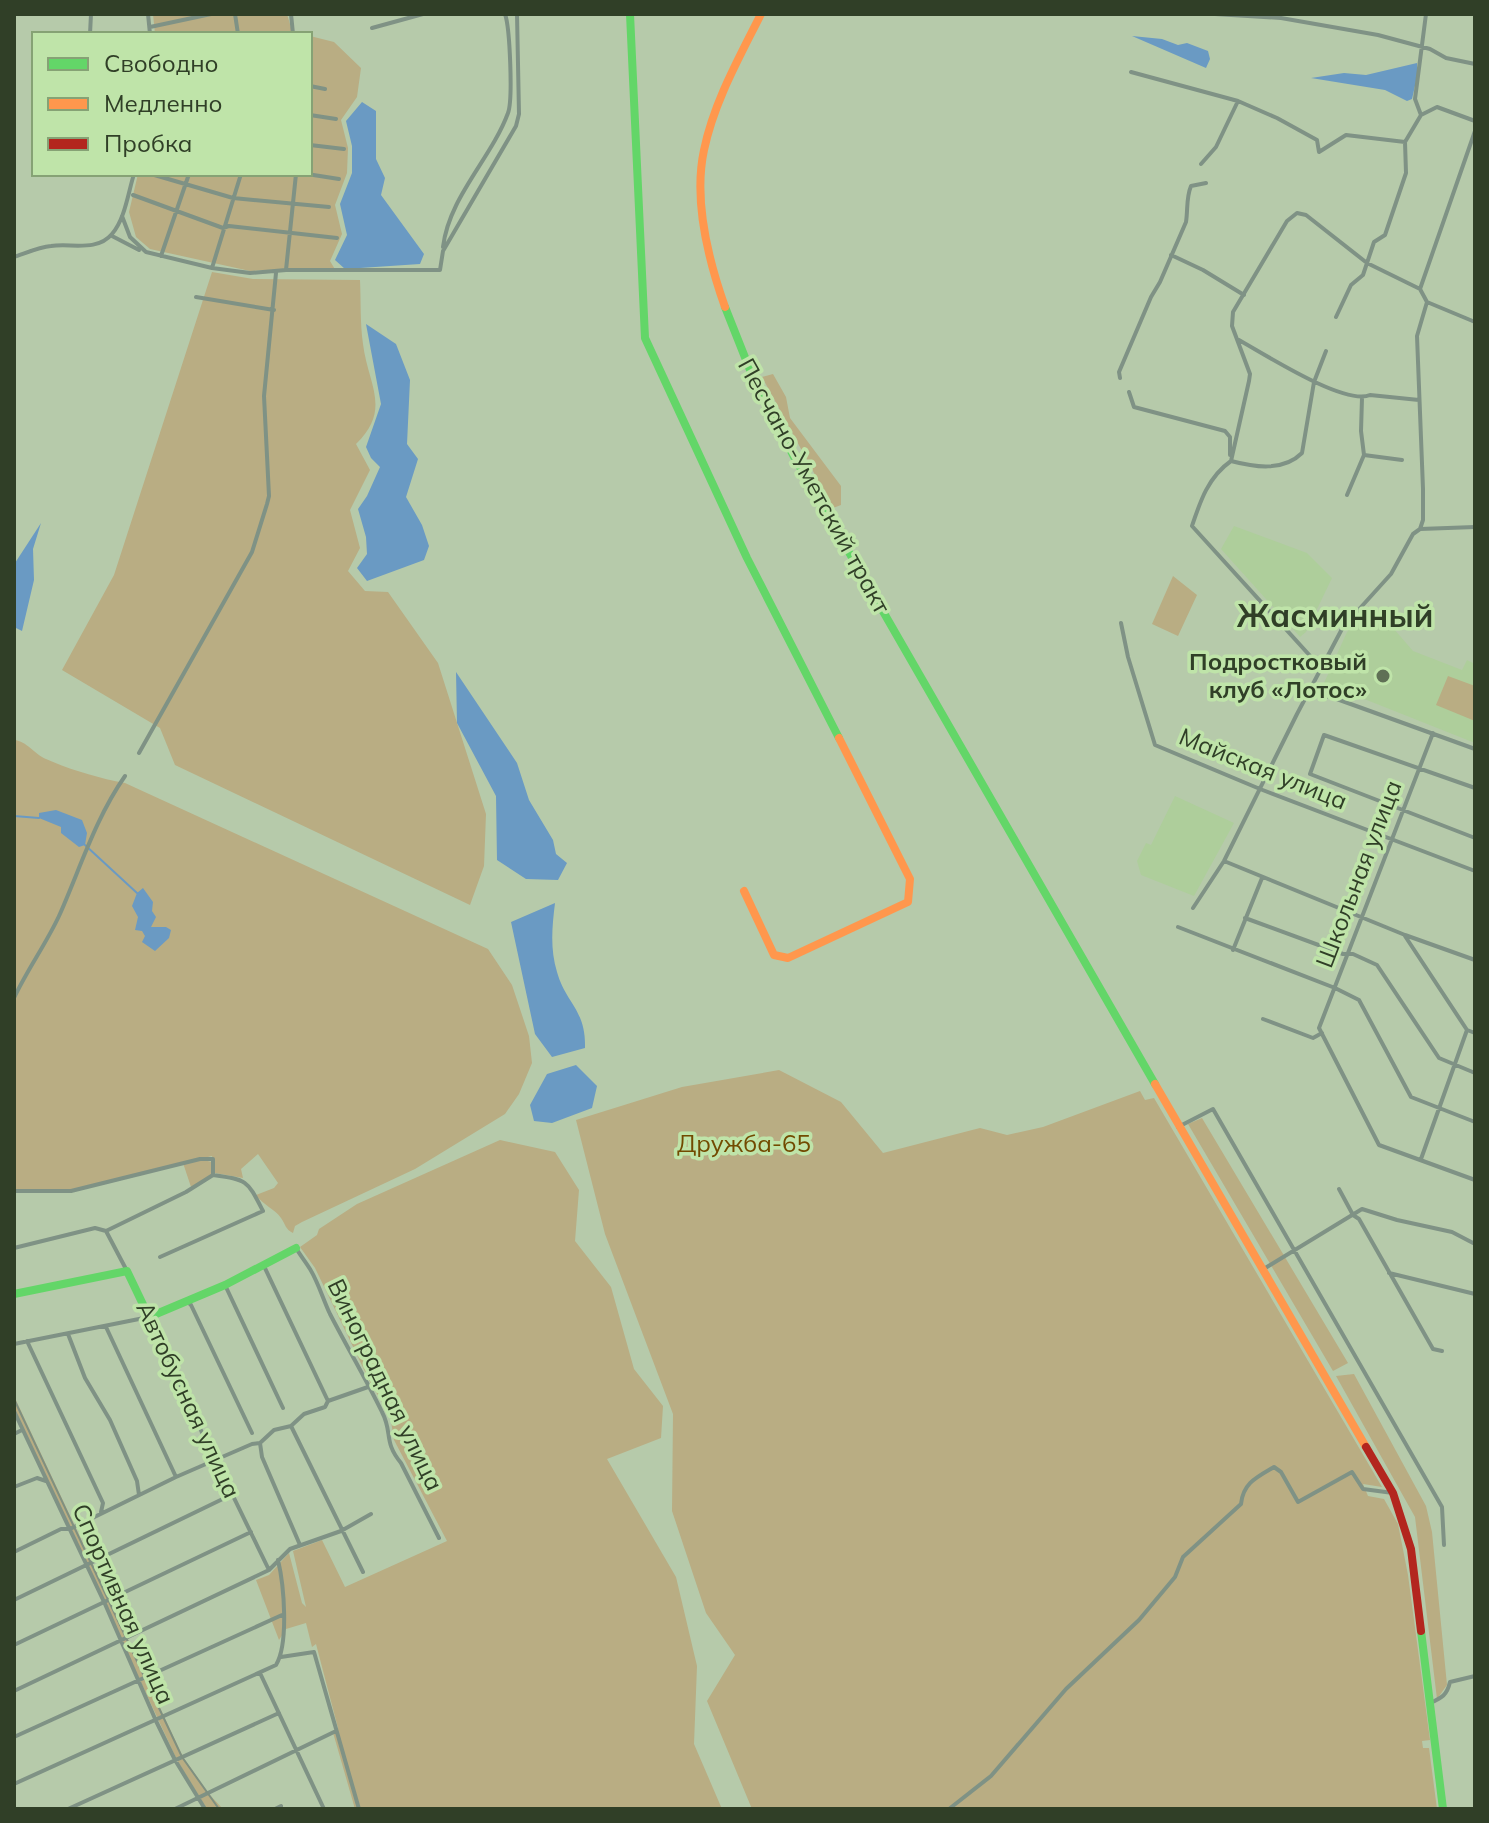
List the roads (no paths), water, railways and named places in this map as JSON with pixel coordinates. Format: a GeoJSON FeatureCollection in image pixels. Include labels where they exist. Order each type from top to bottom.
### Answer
{"type":"FeatureCollection","features":[{"type":"Feature","properties":{"kind":"main road"},"geometry":{"type":"LineString","coordinates":[[630,14],[645,338],[747,558],[910,879],[908,902],[788,958],[774,955],[744,891]]}},
{"type":"Feature","properties":{"kind":"main road","name":"Песчано-Уметский тракт"},"geometry":{"type":"LineString","coordinates":[[761,14],[714,112],[704,141],[700,199],[711,259],[729,323],[746,368],[1178,1127],[1393,1493],[1411,1549],[1443,1809]]}},
{"type":"Feature","properties":{"kind":"main road"},"geometry":{"type":"LineString","coordinates":[[149,1317],[225,1285],[296,1248]]}},
{"type":"Feature","properties":{"kind":"main road"},"geometry":{"type":"LineString","coordinates":[[14,1294],[127,1271]]}},
{"type":"Feature","properties":{"kind":"main road","name":"Автобусная улица"},"geometry":{"type":"LineString","coordinates":[[127,1271],[149,1317]]}},
{"type":"Feature","properties":{"kind":"street"},"geometry":{"type":"LineString","coordinates":[[148,14],[150,32]]}},
{"type":"Feature","properties":{"kind":"street"},"geometry":{"type":"LineString","coordinates":[[150,27],[211,14]]}},
{"type":"Feature","properties":{"kind":"street"},"geometry":{"type":"LineString","coordinates":[[372,28],[423,14]]}},
{"type":"Feature","properties":{"kind":"street"},"geometry":{"type":"LineString","coordinates":[[443,251],[516,126],[519,114],[517,14]]}},
{"type":"Feature","properties":{"kind":"street"},"geometry":{"type":"LineString","coordinates":[[1215,14],[1281,18],[1378,35],[1422,46],[1446,58],[1475,64]]}},
{"type":"Feature","properties":{"kind":"street"},"geometry":{"type":"LineString","coordinates":[[1421,115],[1415,99],[1426,14]]}},
{"type":"Feature","properties":{"kind":"street"},"geometry":{"type":"LineString","coordinates":[[111,236],[161,256],[250,273],[286,270],[440,270],[449,223],[508,113],[507,16]]}},
{"type":"Feature","properties":{"kind":"street"},"geometry":{"type":"LineString","coordinates":[[1131,72],[1238,101],[1317,140],[1319,152],[1346,135],[1405,142]]}},
{"type":"Feature","properties":{"kind":"street"},"geometry":{"type":"LineString","coordinates":[[312,86],[325,89]]}},
{"type":"Feature","properties":{"kind":"street"},"geometry":{"type":"LineString","coordinates":[[1201,164],[1216,147],[1238,101]]}},
{"type":"Feature","properties":{"kind":"street"},"geometry":{"type":"LineString","coordinates":[[1336,317],[1351,285],[1363,275],[1374,242],[1385,235],[1406,173],[1405,142],[1421,115],[1437,107],[1475,121]]}},
{"type":"Feature","properties":{"kind":"street"},"geometry":{"type":"LineString","coordinates":[[312,115],[336,119]]}},
{"type":"Feature","properties":{"kind":"street"},"geometry":{"type":"LineString","coordinates":[[1420,289],[1475,131]]}},
{"type":"Feature","properties":{"kind":"street"},"geometry":{"type":"LineString","coordinates":[[312,145],[344,149]]}},
{"type":"Feature","properties":{"kind":"street"},"geometry":{"type":"LineString","coordinates":[[312,175],[339,179]]}},
{"type":"Feature","properties":{"kind":"street"},"geometry":{"type":"LineString","coordinates":[[14,257],[49,246],[100,243],[111,236],[122,216],[133,176]]}},
{"type":"Feature","properties":{"kind":"street"},"geometry":{"type":"LineString","coordinates":[[158,176],[233,198],[329,207]]}},
{"type":"Feature","properties":{"kind":"street"},"geometry":{"type":"LineString","coordinates":[[161,256],[188,176]]}},
{"type":"Feature","properties":{"kind":"street"},"geometry":{"type":"LineString","coordinates":[[212,268],[240,176]]}},
{"type":"Feature","properties":{"kind":"street"},"geometry":{"type":"LineString","coordinates":[[286,270],[296,176]]}},
{"type":"Feature","properties":{"kind":"street"},"geometry":{"type":"LineString","coordinates":[[1120,378],[1119,372],[1138,326],[1186,222],[1189,208],[1186,197],[1191,186],[1206,183]]}},
{"type":"Feature","properties":{"kind":"street"},"geometry":{"type":"LineString","coordinates":[[133,195],[223,228],[229,226],[337,238]]}},
{"type":"Feature","properties":{"kind":"street"},"geometry":{"type":"LineString","coordinates":[[1322,669],[1192,526],[1203,494],[1223,466],[1231,461],[1250,374],[1232,326],[1233,312],[1287,221],[1297,213],[1306,215],[1367,263],[1420,289],[1427,302],[1475,322]]}},
{"type":"Feature","properties":{"kind":"street"},"geometry":{"type":"LineString","coordinates":[[122,216],[130,237],[146,252]]}},
{"type":"Feature","properties":{"kind":"street"},"geometry":{"type":"LineString","coordinates":[[1171,255],[1244,295]]}},
{"type":"Feature","properties":{"kind":"street"},"geometry":{"type":"LineString","coordinates":[[139,753],[252,552],[269,496],[264,396],[276,272]]}},
{"type":"Feature","properties":{"kind":"street"},"geometry":{"type":"LineString","coordinates":[[196,297],[274,310]]}},
{"type":"Feature","properties":{"kind":"street"},"geometry":{"type":"LineString","coordinates":[[1420,529],[1423,489],[1417,336],[1427,302]]}},
{"type":"Feature","properties":{"kind":"street"},"geometry":{"type":"LineString","coordinates":[[1237,339],[1314,382],[1362,398],[1370,395],[1419,400]]}},
{"type":"Feature","properties":{"kind":"street"},"geometry":{"type":"LineString","coordinates":[[1231,461],[1252,467],[1278,466],[1294,461],[1302,453],[1314,382],[1326,351]]}},
{"type":"Feature","properties":{"kind":"street"},"geometry":{"type":"LineString","coordinates":[[1129,392],[1134,407],[1225,431],[1230,437],[1231,461]]}},
{"type":"Feature","properties":{"kind":"street"},"geometry":{"type":"LineString","coordinates":[[1347,495],[1364,455],[1362,398]]}},
{"type":"Feature","properties":{"kind":"street"},"geometry":{"type":"LineString","coordinates":[[1364,455],[1402,460]]}},
{"type":"Feature","properties":{"kind":"street"},"geometry":{"type":"LineString","coordinates":[[1193,908],[1224,861],[1343,627],[1391,574],[1413,534],[1420,529],[1475,527]]}},
{"type":"Feature","properties":{"kind":"street","name":"Майская улица"},"geometry":{"type":"LineString","coordinates":[[1121,623],[1155,745],[1260,789],[1475,871]]}},
{"type":"Feature","properties":{"kind":"street"},"geometry":{"type":"LineString","coordinates":[[1310,693],[1334,698],[1475,749]]}},
{"type":"Feature","properties":{"kind":"street","name":"Школьная улица"},"geometry":{"type":"LineString","coordinates":[[1321,1031],[1433,733]]}},
{"type":"Feature","properties":{"kind":"street"},"geometry":{"type":"LineString","coordinates":[[1475,788],[1324,735],[1310,774],[1475,838]]}},
{"type":"Feature","properties":{"kind":"street"},"geometry":{"type":"LineString","coordinates":[[14,998],[52,929],[80,859],[125,776]]}},
{"type":"Feature","properties":{"kind":"street"},"geometry":{"type":"LineString","coordinates":[[1224,861],[1405,935],[1475,960]]}},
{"type":"Feature","properties":{"kind":"street"},"geometry":{"type":"LineString","coordinates":[[1233,950],[1262,878]]}},
{"type":"Feature","properties":{"kind":"street"},"geometry":{"type":"LineString","coordinates":[[1245,918],[1377,965],[1439,1058],[1475,1073]]}},
{"type":"Feature","properties":{"kind":"street"},"geometry":{"type":"LineString","coordinates":[[1178,927],[1359,1000],[1411,1097],[1475,1122]]}},
{"type":"Feature","properties":{"kind":"street"},"geometry":{"type":"LineString","coordinates":[[1405,935],[1467,1030],[1475,1033]]}},
{"type":"Feature","properties":{"kind":"street"},"geometry":{"type":"LineString","coordinates":[[1263,1019],[1313,1038],[1321,1031],[1379,1145],[1475,1180]]}},
{"type":"Feature","properties":{"kind":"street"},"geometry":{"type":"LineString","coordinates":[[1421,1159],[1467,1030]]}},
{"type":"Feature","properties":{"kind":"street"},"geometry":{"type":"LineString","coordinates":[[1178,1127],[1213,1109],[1442,1507],[1444,1545]]}},
{"type":"Feature","properties":{"kind":"street"},"geometry":{"type":"LineString","coordinates":[[14,1191],[71,1191],[200,1159],[213,1159],[213,1175]]}},
{"type":"Feature","properties":{"kind":"street"},"geometry":{"type":"LineString","coordinates":[[14,1248],[95,1228],[106,1231],[186,1192],[213,1175],[242,1179],[247,1183],[263,1211],[160,1257]]}},
{"type":"Feature","properties":{"kind":"street"},"geometry":{"type":"LineString","coordinates":[[1339,1189],[1433,1349],[1442,1351]]}},
{"type":"Feature","properties":{"kind":"street"},"geometry":{"type":"LineString","coordinates":[[1262,1270],[1362,1209],[1452,1232],[1475,1244]]}},
{"type":"Feature","properties":{"kind":"street","name":"Автобусная улица"},"geometry":{"type":"LineString","coordinates":[[106,1231],[127,1271]]}},
{"type":"Feature","properties":{"kind":"street","name":"Виноградная улица"},"geometry":{"type":"LineString","coordinates":[[296,1248],[311,1270],[335,1322],[362,1369],[387,1423],[388,1442],[393,1453],[439,1538]]}},
{"type":"Feature","properties":{"kind":"street"},"geometry":{"type":"LineString","coordinates":[[263,1264],[328,1401]]}},
{"type":"Feature","properties":{"kind":"street"},"geometry":{"type":"LineString","coordinates":[[1389,1273],[1475,1294]]}},
{"type":"Feature","properties":{"kind":"street"},"geometry":{"type":"LineString","coordinates":[[225,1285],[283,1408]]}},
{"type":"Feature","properties":{"kind":"street"},"geometry":{"type":"LineString","coordinates":[[186,1300],[252,1433]]}},
{"type":"Feature","properties":{"kind":"street"},"geometry":{"type":"LineString","coordinates":[[14,1344],[149,1317]]}},
{"type":"Feature","properties":{"kind":"street","name":"Автобусная улица"},"geometry":{"type":"LineString","coordinates":[[149,1317],[213,1461],[233,1494],[269,1570]]}},
{"type":"Feature","properties":{"kind":"street"},"geometry":{"type":"LineString","coordinates":[[106,1326],[176,1477]]}},
{"type":"Feature","properties":{"kind":"street"},"geometry":{"type":"LineString","coordinates":[[68,1334],[85,1378],[110,1420],[137,1481],[139,1495]]}},
{"type":"Feature","properties":{"kind":"street"},"geometry":{"type":"LineString","coordinates":[[27,1341],[103,1503],[101,1512]]}},
{"type":"Feature","properties":{"kind":"street"},"geometry":{"type":"LineString","coordinates":[[14,1552],[61,1529],[70,1529],[176,1477],[260,1443],[274,1430],[291,1426],[304,1414],[325,1407],[328,1401],[368,1387]]}},
{"type":"Feature","properties":{"kind":"street","name":"Спортивная улица"},"geometry":{"type":"LineString","coordinates":[[14,1411],[156,1721],[205,1809]]}},
{"type":"Feature","properties":{"kind":"street"},"geometry":{"type":"LineString","coordinates":[[291,1426],[363,1572]]}},
{"type":"Feature","properties":{"kind":"street"},"geometry":{"type":"LineString","coordinates":[[14,1434],[22,1430]]}},
{"type":"Feature","properties":{"kind":"street"},"geometry":{"type":"LineString","coordinates":[[260,1443],[262,1457],[300,1545]]}},
{"type":"Feature","properties":{"kind":"street"},"geometry":{"type":"LineString","coordinates":[[949,1809],[991,1776],[1066,1689],[1139,1620],[1175,1577],[1183,1557],[1241,1504],[1242,1493],[1249,1482],[1274,1467],[1281,1472],[1298,1502],[1352,1472],[1363,1489],[1393,1493]]}},
{"type":"Feature","properties":{"kind":"street"},"geometry":{"type":"LineString","coordinates":[[14,1487],[37,1478],[47,1483]]}},
{"type":"Feature","properties":{"kind":"street"},"geometry":{"type":"LineString","coordinates":[[14,1600],[233,1494]]}},
{"type":"Feature","properties":{"kind":"street"},"geometry":{"type":"LineString","coordinates":[[14,1691],[269,1570],[290,1549],[341,1531],[371,1514]]}},
{"type":"Feature","properties":{"kind":"street"},"geometry":{"type":"LineString","coordinates":[[14,1645],[251,1532]]}},
{"type":"Feature","properties":{"kind":"street"},"geometry":{"type":"LineString","coordinates":[[14,1784],[276,1665],[281,1657],[282,1615],[282,1575],[278,1560]]}},
{"type":"Feature","properties":{"kind":"street"},"geometry":{"type":"LineString","coordinates":[[14,1737],[282,1615]]}},
{"type":"Feature","properties":{"kind":"street"},"geometry":{"type":"LineString","coordinates":[[281,1657],[314,1652],[359,1809]]}},
{"type":"Feature","properties":{"kind":"street"},"geometry":{"type":"LineString","coordinates":[[260,1673],[324,1809]]}},
{"type":"Feature","properties":{"kind":"street"},"geometry":{"type":"LineString","coordinates":[[1430,1703],[1448,1692],[1450,1682],[1475,1676]]}},
{"type":"Feature","properties":{"kind":"street"},"geometry":{"type":"LineString","coordinates":[[68,1809],[279,1713]]}},
{"type":"Feature","properties":{"kind":"street"},"geometry":{"type":"LineString","coordinates":[[175,1809],[336,1731]]}},
{"type":"Feature","properties":{"kind":"street"},"geometry":{"type":"LineString","coordinates":[[275,1809],[281,1806]]}},
{"type":"Feature","properties":{"kind":"water"},"geometry":{"type":"Polygon","coordinates":[[[1132,36],[1162,39],[1178,45],[1187,43],[1208,51],[1210,59],[1206,68],[1132,36]]]}},
{"type":"Feature","properties":{"kind":"water"},"geometry":{"type":"Polygon","coordinates":[[[1417,63],[1412,99],[1407,101],[1385,90],[1311,78],[1344,73],[1366,75],[1417,63]]]}},
{"type":"Feature","properties":{"kind":"water"},"geometry":{"type":"Polygon","coordinates":[[[362,102],[376,111],[376,159],[385,178],[381,195],[424,254],[420,264],[345,269],[335,260],[347,235],[340,204],[352,173],[352,146],[346,121],[362,102]]]}},
{"type":"Feature","properties":{"kind":"water"},"geometry":{"type":"Polygon","coordinates":[[[366,324],[396,344],[410,380],[407,444],[418,459],[406,497],[422,525],[429,546],[424,560],[367,581],[357,568],[367,554],[358,509],[380,467],[366,447],[381,404],[366,324]]]}},
{"type":"Feature","properties":{"kind":"water"},"geometry":{"type":"Polygon","coordinates":[[[41,523],[33,549],[34,580],[22,631],[14,627],[15,563],[41,523]]]}},
{"type":"Feature","properties":{"kind":"water"},"geometry":{"type":"Polygon","coordinates":[[[456,672],[517,763],[529,800],[553,840],[556,854],[567,863],[558,880],[526,879],[497,860],[496,796],[457,723],[456,672]]]}},
{"type":"Feature","properties":{"kind":"water"},"geometry":{"type":"Polygon","coordinates":[[[56,810],[82,820],[87,833],[85,845],[79,847],[61,833],[61,827],[39,818],[39,813],[56,810]]]}},
{"type":"Feature","properties":{"kind":"water"},"geometry":{"type":"Polygon","coordinates":[[[143,888],[153,902],[152,911],[156,917],[151,927],[171,930],[169,938],[155,951],[142,942],[145,936],[142,931],[135,930],[138,917],[132,906],[137,893],[143,888]]]}},
{"type":"Feature","properties":{"kind":"water"},"geometry":{"type":"Polygon","coordinates":[[[555,903],[553,955],[561,983],[579,1015],[585,1048],[552,1057],[535,1034],[511,922],[555,903]]]}},
{"type":"Feature","properties":{"kind":"water"},"geometry":{"type":"Polygon","coordinates":[[[576,1065],[597,1086],[592,1108],[552,1123],[534,1121],[530,1105],[547,1074],[576,1065]]]}},
{"type":"Feature","properties":{"kind":"waterway"},"geometry":{"type":"LineString","coordinates":[[14,816],[39,818]]}},
{"type":"Feature","properties":{"kind":"waterway"},"geometry":{"type":"LineString","coordinates":[[85,845],[137,893]]}},
{"type":"Feature","properties":{"kind":"tram line"},"geometry":{"type":"LineString","coordinates":[[14,1399],[182,1757],[219,1809]]}},
{"type":"Feature","properties":{"kind":"place","name":"Подростковый клуб «Лотос»"},"geometry":{"type":"Point","coordinates":[1383,676]}},
{"type":"Feature","properties":{"kind":"district","name":"Жасминный"},"geometry":{"type":"Point","coordinates":[1335,616]}},
{"type":"Feature","properties":{"kind":"park label","name":"Дружба-65"},"geometry":{"type":"Point","coordinates":[744,1144]}}]}
